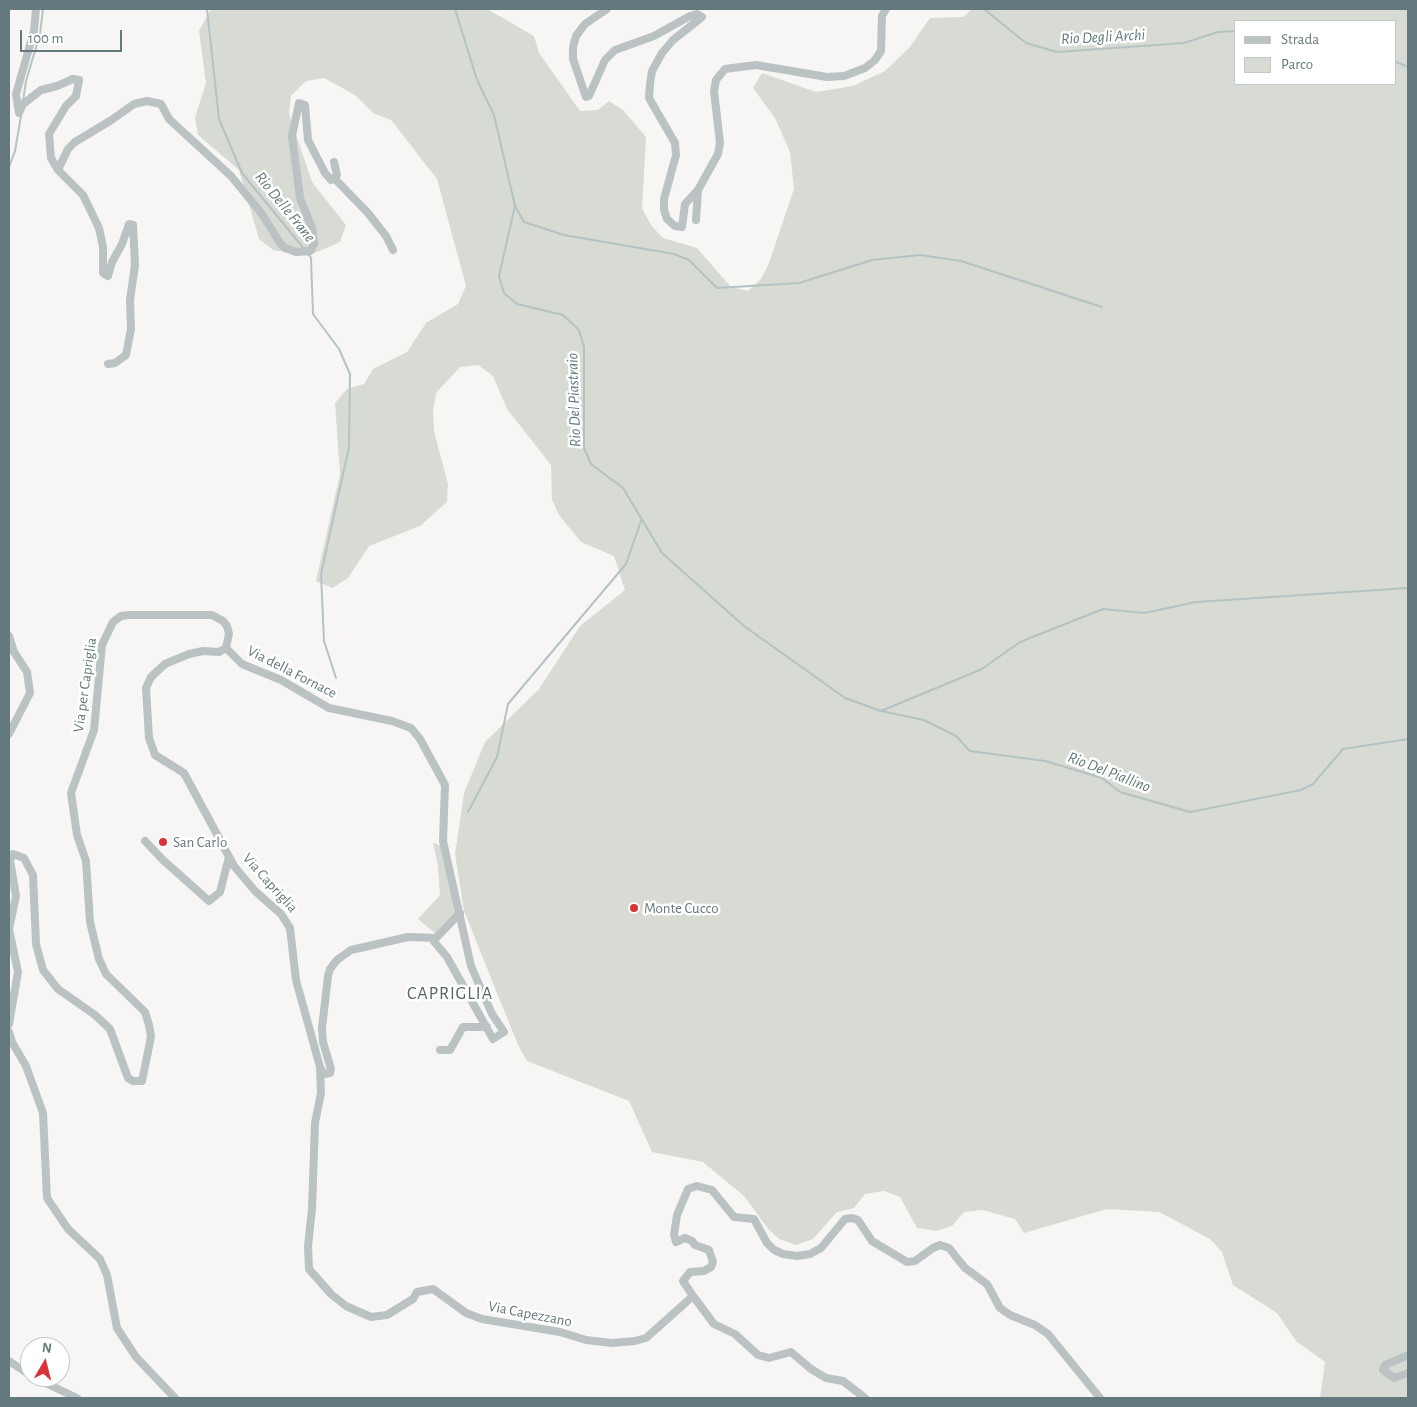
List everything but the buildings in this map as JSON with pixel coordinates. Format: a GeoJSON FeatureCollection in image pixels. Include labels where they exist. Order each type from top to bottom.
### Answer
{"type":"FeatureCollection","features":[{"type":"Feature","properties":{"kind":"street"},"geometry":{"type":"LineString","coordinates":[[36,9],[34,31],[16,94],[19,113],[23,104],[41,90],[73,79],[79,80],[76,96],[66,106],[49,134],[51,158],[58,170],[83,194],[99,228],[103,247],[103,273],[108,276],[112,262],[122,244],[129,224],[133,225],[135,265],[130,300],[131,329],[126,355],[115,363],[108,364]]}},
{"type":"Feature","properties":{"kind":"street"},"geometry":{"type":"LineString","coordinates":[[606,9],[585,24],[576,36],[573,47],[573,59],[586,97],[590,96],[605,60],[615,50],[654,36],[690,16],[697,14],[702,17],[673,40],[662,53],[652,71],[649,98],[675,144],[676,155],[664,199],[667,219],[675,226],[682,227],[685,204],[690,196],[698,190],[718,154],[720,143],[714,91],[716,80],[726,69],[756,64],[826,77],[844,76],[865,68],[875,60],[881,51],[882,16],[886,9]]}},
{"type":"Feature","properties":{"kind":"street"},"geometry":{"type":"LineString","coordinates":[[58,170],[68,149],[75,142],[134,104],[147,101],[161,104],[169,119],[237,184],[262,214],[285,248],[296,252],[310,251],[314,244],[312,228],[300,198],[292,136],[299,103],[305,106],[308,140],[325,173],[331,180],[334,179],[368,213],[386,236],[393,250]]}},
{"type":"Feature","properties":{"kind":"street"},"geometry":{"type":"LineString","coordinates":[[334,162],[337,175],[334,179]]}},
{"type":"Feature","properties":{"kind":"street"},"geometry":{"type":"LineString","coordinates":[[696,220],[698,190]]}},
{"type":"Feature","properties":{"kind":"street","name":"Via per Capriglia"},"geometry":{"type":"LineString","coordinates":[[14,854],[24,858],[33,875],[36,938],[39,959],[43,970],[58,989],[95,1014],[110,1029],[128,1078],[142,1081],[150,1047],[149,1025],[146,1012],[106,974],[99,959],[90,922],[86,861],[77,835],[70,799],[72,787],[94,730],[99,660],[109,627],[116,619],[129,615],[207,614],[225,622],[229,634],[226,648]]}},
{"type":"Feature","properties":{"kind":"street"},"geometry":{"type":"LineString","coordinates":[[9,636],[14,652],[27,672],[30,693],[9,734]]}},
{"type":"Feature","properties":{"kind":"street","name":"Via Capriglia"},"geometry":{"type":"LineString","coordinates":[[226,648],[219,652],[198,652],[165,664],[149,679],[146,688],[148,730],[153,751],[158,757],[184,773],[229,857],[247,882],[281,914],[290,928],[296,980],[320,1068]]}},
{"type":"Feature","properties":{"kind":"street","name":"Via della Fornace"},"geometry":{"type":"LineString","coordinates":[[226,648],[242,664],[281,680],[329,708],[392,721],[411,728],[420,739],[444,785],[443,841],[471,966],[492,1014],[504,1032],[493,1039],[487,1027]]}},
{"type":"Feature","properties":{"kind":"street"},"geometry":{"type":"LineString","coordinates":[[145,841],[163,860],[209,900],[220,892],[229,857]]}},
{"type":"Feature","properties":{"kind":"street"},"geometry":{"type":"LineString","coordinates":[[9,846],[14,854],[10,860],[16,896],[9,929],[18,972],[9,1024]]}},
{"type":"Feature","properties":{"kind":"street"},"geometry":{"type":"LineString","coordinates":[[320,1068],[324,1074],[328,1074],[331,1069],[323,1042],[322,1028],[330,969],[344,954],[351,950],[408,937],[436,938],[460,913]]}},
{"type":"Feature","properties":{"kind":"street"},"geometry":{"type":"LineString","coordinates":[[431,938],[447,957],[487,1027],[463,1027],[450,1050],[440,1050]]}},
{"type":"Feature","properties":{"kind":"street"},"geometry":{"type":"LineString","coordinates":[[9,1032],[12,1042],[26,1066],[43,1113],[47,1198],[68,1228],[100,1259],[107,1274],[117,1328],[136,1357],[175,1398]]}},
{"type":"Feature","properties":{"kind":"street","name":"Via Capezzano"},"geometry":{"type":"LineString","coordinates":[[320,1068],[321,1093],[315,1123],[309,1269],[331,1294],[346,1306],[371,1317],[387,1315],[413,1299],[417,1292],[433,1289],[466,1312],[482,1319],[560,1332],[586,1340],[612,1343],[646,1338],[693,1296]]}},
{"type":"Feature","properties":{"kind":"street"},"geometry":{"type":"LineString","coordinates":[[865,1398],[843,1381],[826,1378],[810,1369],[791,1352],[768,1358],[758,1355],[734,1334],[714,1324],[682,1281],[690,1272],[704,1271],[711,1268],[713,1262],[710,1250],[695,1245],[692,1241],[685,1238],[676,1242],[674,1235],[677,1215],[688,1190],[697,1186],[712,1190],[734,1217],[754,1219],[774,1250],[790,1255],[810,1254],[821,1248],[845,1219],[852,1218],[858,1220],[872,1241],[907,1262],[915,1261],[933,1248],[940,1246],[949,1248],[965,1268],[987,1284],[1000,1308],[1010,1315],[1035,1325],[1048,1334],[1100,1398]]}},
{"type":"Feature","properties":{"kind":"street"},"geometry":{"type":"LineString","coordinates":[[1408,1355],[1385,1365],[1383,1370],[1394,1378],[1408,1373]]}},
{"type":"Feature","properties":{"kind":"street"},"geometry":{"type":"LineString","coordinates":[[9,1362],[20,1369]]}},
{"type":"Feature","properties":{"kind":"street"},"geometry":{"type":"LineString","coordinates":[[54,1387],[77,1398]]}},
{"type":"Feature","properties":{"kind":"green space"},"geometry":{"type":"Polygon","coordinates":[[[211,9],[487,9],[534,36],[539,53],[580,111],[598,110],[609,101],[623,110],[646,137],[642,208],[651,225],[663,238],[697,248],[731,287],[748,291],[761,279],[769,263],[794,189],[790,152],[775,118],[753,88],[762,73],[816,92],[853,86],[885,71],[910,47],[930,18],[963,17],[972,9],[1408,9],[1408,1398],[1320,1398],[1325,1362],[1296,1341],[1277,1313],[1233,1285],[1222,1252],[1210,1239],[1159,1212],[1107,1209],[1024,1233],[1015,1219],[983,1210],[964,1212],[952,1226],[936,1231],[917,1228],[900,1197],[884,1191],[865,1194],[854,1208],[837,1212],[813,1239],[796,1245],[779,1239],[769,1230],[744,1196],[703,1162],[652,1152],[629,1101],[527,1061],[518,1045],[464,911],[455,854],[464,793],[485,742],[539,689],[580,626],[625,590],[614,556],[581,542],[559,515],[552,500],[551,465],[507,409],[493,376],[478,365],[460,367],[436,393],[433,412],[434,431],[448,484],[447,502],[420,526],[369,546],[348,578],[332,588],[316,581],[340,474],[335,403],[347,389],[364,384],[373,369],[407,352],[426,323],[458,304],[466,286],[437,179],[391,120],[373,113],[355,95],[324,78],[306,81],[291,96],[289,114],[312,182],[346,225],[340,242],[308,256],[273,250],[259,239],[239,170],[198,135],[195,118],[206,83],[199,31],[211,9]]]}},
{"type":"Feature","properties":{"kind":"green space"},"geometry":{"type":"Polygon","coordinates":[[[433,843],[443,846],[458,912],[437,935],[418,919],[440,895],[438,866],[433,843]]]}},
{"type":"Feature","properties":{"kind":"waterway"},"geometry":{"type":"LineString","coordinates":[[23,101],[26,81],[40,34],[43,9]]}},
{"type":"Feature","properties":{"kind":"waterway","name":"Rio Delle Frane"},"geometry":{"type":"LineString","coordinates":[[207,9],[219,119],[242,173],[305,250]]}},
{"type":"Feature","properties":{"kind":"waterway","name":"Rio Del Piastraio"},"geometry":{"type":"LineString","coordinates":[[455,9],[477,80],[494,115],[515,206],[499,276],[504,293],[517,304],[563,315],[579,330],[584,347],[584,448],[591,464],[623,488],[662,553],[744,626],[845,698],[881,711],[924,720],[956,736],[970,751],[1045,761],[1102,778],[1120,792],[1190,812],[1301,790],[1313,784],[1343,749],[1408,739]]}},
{"type":"Feature","properties":{"kind":"waterway","name":"Rio Degli Archi"},"geometry":{"type":"LineString","coordinates":[[984,9],[1026,43],[1057,52],[1184,43],[1218,32],[1234,31]]}},
{"type":"Feature","properties":{"kind":"waterway","name":"Rio Degli Archi"},"geometry":{"type":"LineString","coordinates":[[1397,62],[1408,67]]}},
{"type":"Feature","properties":{"kind":"waterway"},"geometry":{"type":"LineString","coordinates":[[9,167],[15,151],[21,116]]}},
{"type":"Feature","properties":{"kind":"waterway"},"geometry":{"type":"LineString","coordinates":[[515,206],[524,222],[564,235],[674,254],[689,260],[717,288],[799,283],[872,260],[920,255],[961,261],[1102,307]]}},
{"type":"Feature","properties":{"kind":"waterway","name":"Rio Delle Frane"},"geometry":{"type":"LineString","coordinates":[[308,253],[311,258],[313,314],[339,349],[350,374],[349,447],[321,574],[324,641],[336,678]]}},
{"type":"Feature","properties":{"kind":"waterway"},"geometry":{"type":"LineString","coordinates":[[468,812],[497,757],[508,704],[626,564],[641,521]]}},
{"type":"Feature","properties":{"kind":"waterway"},"geometry":{"type":"LineString","coordinates":[[881,711],[982,669],[1020,642],[1103,609],[1144,613],[1196,602],[1408,588]]}},
{"type":"Feature","properties":{"kind":"place","name":"San Carlo"},"geometry":{"type":"Point","coordinates":[163,842]}},
{"type":"Feature","properties":{"kind":"place","name":"Monte Cucco"},"geometry":{"type":"Point","coordinates":[634,908]}},
{"type":"Feature","properties":{"kind":"district","name":"CAPRIGLIA"},"geometry":{"type":"Point","coordinates":[450,994]}},
{"type":"Feature","properties":{"kind":"water label","name":"Rio Del Piallino"},"geometry":{"type":"Point","coordinates":[1109,772]}}]}
